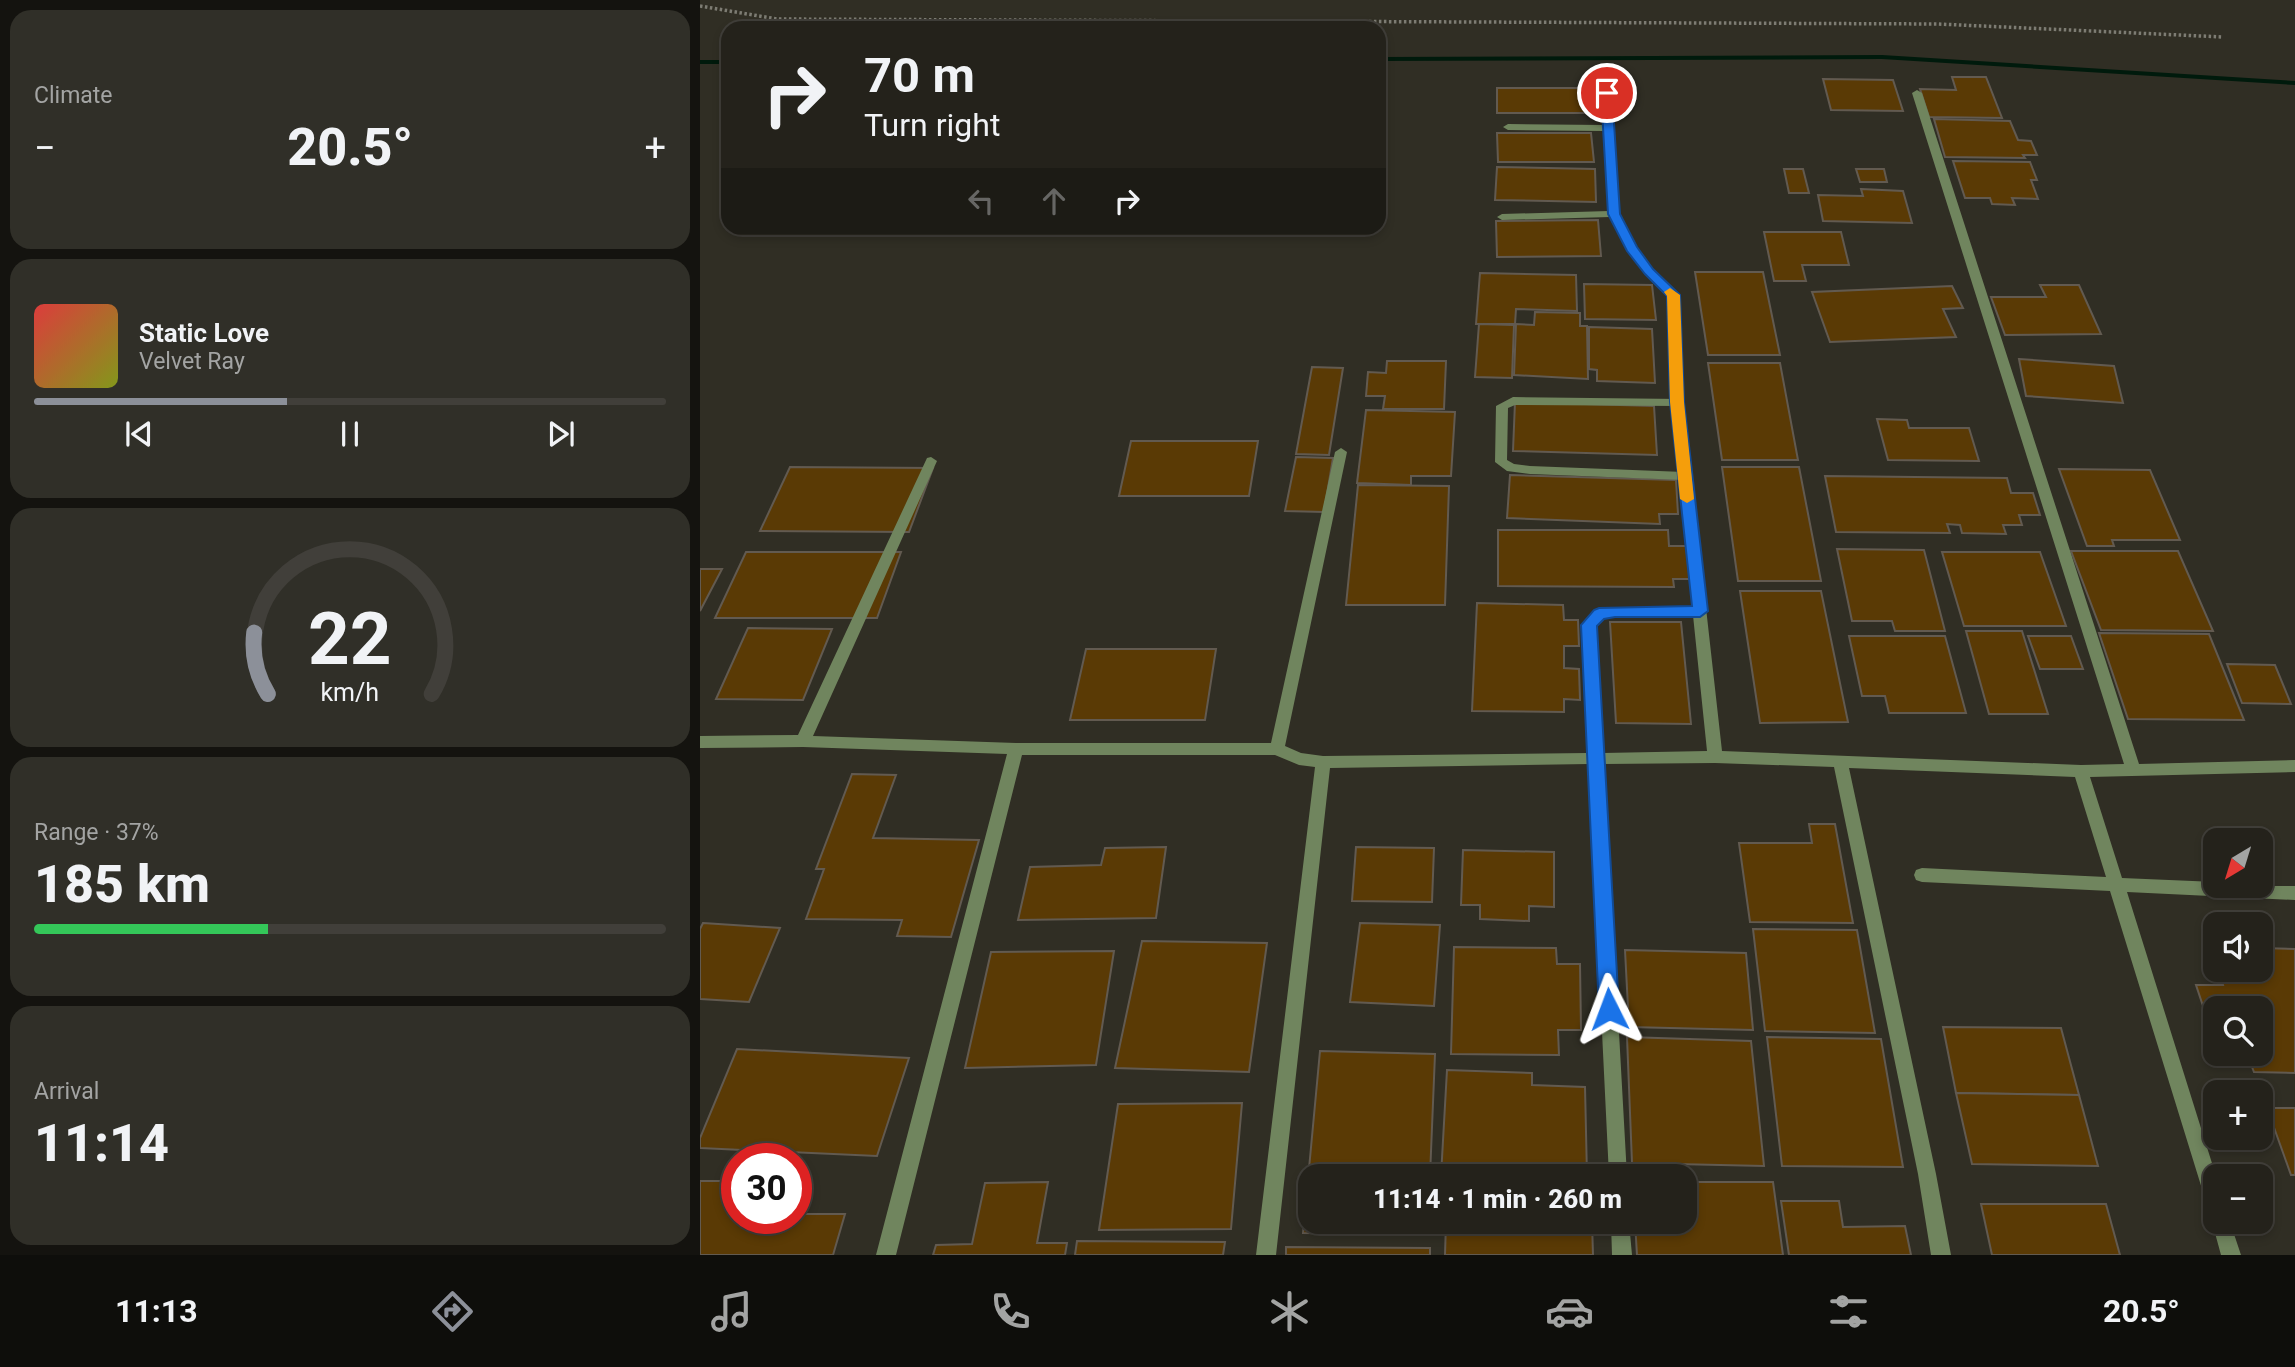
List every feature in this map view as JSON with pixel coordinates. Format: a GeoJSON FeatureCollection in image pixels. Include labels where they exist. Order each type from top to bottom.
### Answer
{"type":"FeatureCollection","features":[{"type":"Feature","properties":{"kind":"street"},"geometry":{"type":"LineString","coordinates":[[1607,93],[1614,214],[1632,248],[1649,272],[1673,295],[1677,402],[1715,757]]}},
{"type":"Feature","properties":{"kind":"street"},"geometry":{"type":"LineString","coordinates":[[1917,93],[2133,769]]}},
{"type":"Feature","properties":{"kind":"street"},"geometry":{"type":"LineString","coordinates":[[1508,127],[1608,128]]}},
{"type":"Feature","properties":{"kind":"street"},"geometry":{"type":"LineString","coordinates":[[1502,217],[1614,214]]}},
{"type":"Feature","properties":{"kind":"street"},"geometry":{"type":"LineString","coordinates":[[1677,402],[1513,401],[1502,406],[1501,462],[1511,468],[1530,470],[1684,476]]}},
{"type":"Feature","properties":{"kind":"street"},"geometry":{"type":"LineString","coordinates":[[1278,750],[1341,452]]}},
{"type":"Feature","properties":{"kind":"street"},"geometry":{"type":"LineString","coordinates":[[803,741],[931,461]]}},
{"type":"Feature","properties":{"kind":"street"},"geometry":{"type":"LineString","coordinates":[[1617,1164],[1589,625],[1599,614],[1615,611],[1700,611]]}},
{"type":"Feature","properties":{"kind":"street"},"geometry":{"type":"LineString","coordinates":[[700,742],[803,741],[1016,749],[1278,750],[1299,759],[1323,762],[1715,757],[2081,771],[2295,766]]}},
{"type":"Feature","properties":{"kind":"street"},"geometry":{"type":"LineString","coordinates":[[886,1255],[1016,749]]}},
{"type":"Feature","properties":{"kind":"street"},"geometry":{"type":"LineString","coordinates":[[1840,761],[1927,1174],[1941,1255]]}},
{"type":"Feature","properties":{"kind":"street"},"geometry":{"type":"LineString","coordinates":[[1266,1255],[1323,762]]}},
{"type":"Feature","properties":{"kind":"street"},"geometry":{"type":"LineString","coordinates":[[2081,771],[2203,1164]]}},
{"type":"Feature","properties":{"kind":"street"},"geometry":{"type":"LineString","coordinates":[[1922,875],[2295,892]]}},
{"type":"Feature","properties":{"kind":"street"},"geometry":{"type":"LineString","coordinates":[[1621,1234],[1622,1255]]}},
{"type":"Feature","properties":{"kind":"street"},"geometry":{"type":"LineString","coordinates":[[2225,1234],[2231,1255]]}},
{"type":"Feature","properties":{"kind":"path"},"geometry":{"type":"LineString","coordinates":[[700,6],[777,19],[1236,21]]}},
{"type":"Feature","properties":{"kind":"path"},"geometry":{"type":"LineString","coordinates":[[1386,22],[1924,24],[2223,37]]}},
{"type":"Feature","properties":{"kind":"building"},"geometry":{"type":"Polygon","coordinates":[[[1952,77],[1986,77],[2002,118],[1929,117],[1920,89],[1956,90],[1952,77]]]}},
{"type":"Feature","properties":{"kind":"building"},"geometry":{"type":"Polygon","coordinates":[[[1823,79],[1893,80],[1903,111],[1831,110],[1823,79]]]}},
{"type":"Feature","properties":{"kind":"building"},"geometry":{"type":"Polygon","coordinates":[[[1497,88],[1589,88],[1591,113],[1497,113],[1497,88]]]}},
{"type":"Feature","properties":{"kind":"building"},"geometry":{"type":"Polygon","coordinates":[[[1934,119],[2010,121],[2018,140],[2031,141],[2037,155],[2023,155],[2025,158],[1945,157],[1934,119]]]}},
{"type":"Feature","properties":{"kind":"building"},"geometry":{"type":"Polygon","coordinates":[[[1497,133],[1591,133],[1594,162],[1498,162],[1497,133]]]}},
{"type":"Feature","properties":{"kind":"building"},"geometry":{"type":"Polygon","coordinates":[[[1953,161],[2030,162],[2037,180],[2031,180],[2038,199],[2012,198],[2015,205],[1992,204],[1990,198],[1965,198],[1953,161]]]}},
{"type":"Feature","properties":{"kind":"building"},"geometry":{"type":"Polygon","coordinates":[[[1497,167],[1595,169],[1596,202],[1495,200],[1497,167]]]}},
{"type":"Feature","properties":{"kind":"building"},"geometry":{"type":"Polygon","coordinates":[[[1784,169],[1803,169],[1809,193],[1789,193],[1784,169]]]}},
{"type":"Feature","properties":{"kind":"building"},"geometry":{"type":"Polygon","coordinates":[[[1856,169],[1884,169],[1887,182],[1860,182],[1856,169]]]}},
{"type":"Feature","properties":{"kind":"building"},"geometry":{"type":"Polygon","coordinates":[[[1861,189],[1903,191],[1912,223],[1823,221],[1818,195],[1863,196],[1861,189]]]}},
{"type":"Feature","properties":{"kind":"building"},"geometry":{"type":"Polygon","coordinates":[[[1598,220],[1601,256],[1497,257],[1496,221],[1598,220]]]}},
{"type":"Feature","properties":{"kind":"building"},"geometry":{"type":"Polygon","coordinates":[[[1764,232],[1841,232],[1849,265],[1802,265],[1806,281],[1774,281],[1764,232]]]}},
{"type":"Feature","properties":{"kind":"building"},"geometry":{"type":"Polygon","coordinates":[[[1695,272],[1763,272],[1780,355],[1708,355],[1695,272]]]}},
{"type":"Feature","properties":{"kind":"building"},"geometry":{"type":"Polygon","coordinates":[[[1480,273],[1576,275],[1577,311],[1516,309],[1515,324],[1476,324],[1480,273]]]}},
{"type":"Feature","properties":{"kind":"building"},"geometry":{"type":"Polygon","coordinates":[[[1584,284],[1652,285],[1656,320],[1585,319],[1584,284]]]}},
{"type":"Feature","properties":{"kind":"building"},"geometry":{"type":"Polygon","coordinates":[[[2040,285],[2079,285],[2101,334],[2005,335],[1991,297],[2046,297],[2040,285]]]}},
{"type":"Feature","properties":{"kind":"building"},"geometry":{"type":"Polygon","coordinates":[[[1952,286],[1963,308],[1943,309],[1956,337],[1830,342],[1812,292],[1952,286]]]}},
{"type":"Feature","properties":{"kind":"building"},"geometry":{"type":"Polygon","coordinates":[[[1535,312],[1580,313],[1580,326],[1587,326],[1588,379],[1514,375],[1516,324],[1534,325],[1535,312]]]}},
{"type":"Feature","properties":{"kind":"building"},"geometry":{"type":"Polygon","coordinates":[[[1479,324],[1514,325],[1512,378],[1475,377],[1479,324]]]}},
{"type":"Feature","properties":{"kind":"building"},"geometry":{"type":"Polygon","coordinates":[[[1589,327],[1652,329],[1655,383],[1597,381],[1597,370],[1589,369],[1589,327]]]}},
{"type":"Feature","properties":{"kind":"building"},"geometry":{"type":"Polygon","coordinates":[[[2019,359],[2114,366],[2123,403],[2026,396],[2019,359]]]}},
{"type":"Feature","properties":{"kind":"building"},"geometry":{"type":"Polygon","coordinates":[[[1387,361],[1446,361],[1444,409],[1383,409],[1385,396],[1366,396],[1368,372],[1386,373],[1387,361]]]}},
{"type":"Feature","properties":{"kind":"building"},"geometry":{"type":"Polygon","coordinates":[[[1708,363],[1780,363],[1798,460],[1722,460],[1708,363]]]}},
{"type":"Feature","properties":{"kind":"building"},"geometry":{"type":"Polygon","coordinates":[[[1312,367],[1343,368],[1329,455],[1296,454],[1312,367]]]}},
{"type":"Feature","properties":{"kind":"building"},"geometry":{"type":"Polygon","coordinates":[[[1515,402],[1654,406],[1657,455],[1513,451],[1515,402]]]}},
{"type":"Feature","properties":{"kind":"building"},"geometry":{"type":"Polygon","coordinates":[[[1366,410],[1455,412],[1451,476],[1411,476],[1411,485],[1357,483],[1366,410]]]}},
{"type":"Feature","properties":{"kind":"building"},"geometry":{"type":"Polygon","coordinates":[[[1877,419],[1907,420],[1909,428],[1969,428],[1979,461],[1888,460],[1877,419]]]}},
{"type":"Feature","properties":{"kind":"building"},"geometry":{"type":"Polygon","coordinates":[[[1131,441],[1258,441],[1249,496],[1119,496],[1131,441]]]}},
{"type":"Feature","properties":{"kind":"building"},"geometry":{"type":"Polygon","coordinates":[[[1296,457],[1333,458],[1324,512],[1285,511],[1296,457]]]}},
{"type":"Feature","properties":{"kind":"building"},"geometry":{"type":"Polygon","coordinates":[[[790,467],[933,468],[909,532],[760,531],[790,467]]]}},
{"type":"Feature","properties":{"kind":"building"},"geometry":{"type":"Polygon","coordinates":[[[1722,467],[1799,467],[1821,581],[1738,581],[1722,467]]]}},
{"type":"Feature","properties":{"kind":"building"},"geometry":{"type":"Polygon","coordinates":[[[2059,469],[2150,470],[2180,540],[2112,540],[2114,546],[2087,546],[2059,469]]]}},
{"type":"Feature","properties":{"kind":"building"},"geometry":{"type":"Polygon","coordinates":[[[1510,475],[1676,480],[1678,514],[1659,514],[1660,524],[1507,518],[1510,475]]]}},
{"type":"Feature","properties":{"kind":"building"},"geometry":{"type":"Polygon","coordinates":[[[1825,476],[2007,478],[2011,493],[2033,493],[2040,515],[2019,515],[2022,525],[2003,525],[2006,534],[1962,533],[1960,525],[1947,524],[1950,533],[1836,532],[1825,476]]]}},
{"type":"Feature","properties":{"kind":"building"},"geometry":{"type":"Polygon","coordinates":[[[1358,485],[1449,486],[1445,605],[1346,605],[1358,485]]]}},
{"type":"Feature","properties":{"kind":"building"},"geometry":{"type":"Polygon","coordinates":[[[1498,530],[1668,530],[1669,546],[1686,546],[1690,579],[1673,579],[1674,587],[1498,586],[1498,530]]]}},
{"type":"Feature","properties":{"kind":"building"},"geometry":{"type":"Polygon","coordinates":[[[1837,549],[1924,550],[1945,631],[1895,631],[1892,621],[1852,621],[1837,549]]]}},
{"type":"Feature","properties":{"kind":"building"},"geometry":{"type":"Polygon","coordinates":[[[2071,551],[2178,551],[2213,631],[2101,630],[2071,551]]]}},
{"type":"Feature","properties":{"kind":"building"},"geometry":{"type":"Polygon","coordinates":[[[746,552],[901,552],[877,618],[715,618],[746,552]]]}},
{"type":"Feature","properties":{"kind":"building"},"geometry":{"type":"Polygon","coordinates":[[[1942,552],[2040,552],[2066,626],[1964,626],[1942,552]]]}},
{"type":"Feature","properties":{"kind":"building"},"geometry":{"type":"Polygon","coordinates":[[[700,569],[722,569],[700,611],[700,569]]]}},
{"type":"Feature","properties":{"kind":"building"},"geometry":{"type":"Polygon","coordinates":[[[1740,591],[1821,591],[1848,722],[1760,723],[1740,591]]]}},
{"type":"Feature","properties":{"kind":"building"},"geometry":{"type":"Polygon","coordinates":[[[1477,603],[1563,605],[1564,620],[1578,620],[1579,646],[1564,646],[1564,668],[1579,669],[1580,700],[1564,699],[1564,712],[1472,711],[1477,603]]]}},
{"type":"Feature","properties":{"kind":"building"},"geometry":{"type":"Polygon","coordinates":[[[1610,622],[1681,622],[1691,724],[1616,723],[1610,622]]]}},
{"type":"Feature","properties":{"kind":"building"},"geometry":{"type":"Polygon","coordinates":[[[748,628],[832,629],[803,700],[716,699],[748,628]]]}},
{"type":"Feature","properties":{"kind":"building"},"geometry":{"type":"Polygon","coordinates":[[[1966,631],[2022,631],[2048,714],[1989,714],[1966,631]]]}},
{"type":"Feature","properties":{"kind":"building"},"geometry":{"type":"Polygon","coordinates":[[[2099,633],[2209,634],[2244,720],[2128,719],[2099,633]]]}},
{"type":"Feature","properties":{"kind":"building"},"geometry":{"type":"Polygon","coordinates":[[[1849,636],[1945,636],[1966,713],[1889,713],[1885,696],[1862,696],[1849,636]]]}},
{"type":"Feature","properties":{"kind":"building"},"geometry":{"type":"Polygon","coordinates":[[[2028,636],[2071,636],[2083,669],[2040,669],[2028,636]]]}},
{"type":"Feature","properties":{"kind":"building"},"geometry":{"type":"Polygon","coordinates":[[[1086,649],[1216,649],[1205,720],[1070,720],[1086,649]]]}},
{"type":"Feature","properties":{"kind":"building"},"geometry":{"type":"Polygon","coordinates":[[[2227,664],[2275,665],[2291,704],[2242,703],[2227,664]]]}},
{"type":"Feature","properties":{"kind":"building"},"geometry":{"type":"Polygon","coordinates":[[[852,774],[896,775],[873,838],[979,840],[951,937],[897,936],[902,920],[806,919],[824,869],[816,869],[852,774]]]}},
{"type":"Feature","properties":{"kind":"building"},"geometry":{"type":"Polygon","coordinates":[[[1809,824],[1835,824],[1853,923],[1750,922],[1739,843],[1812,843],[1809,824]]]}},
{"type":"Feature","properties":{"kind":"building"},"geometry":{"type":"Polygon","coordinates":[[[1166,847],[1156,918],[1018,920],[1030,867],[1101,865],[1105,848],[1166,847]]]}},
{"type":"Feature","properties":{"kind":"building"},"geometry":{"type":"Polygon","coordinates":[[[1356,847],[1434,848],[1432,902],[1352,901],[1356,847]]]}},
{"type":"Feature","properties":{"kind":"building"},"geometry":{"type":"Polygon","coordinates":[[[1463,850],[1554,852],[1554,907],[1529,906],[1529,921],[1480,919],[1480,905],[1461,905],[1463,850]]]}},
{"type":"Feature","properties":{"kind":"building"},"geometry":{"type":"Polygon","coordinates":[[[703,923],[780,928],[749,1002],[700,999],[700,929],[703,923]]]}},
{"type":"Feature","properties":{"kind":"building"},"geometry":{"type":"Polygon","coordinates":[[[1360,923],[1440,925],[1434,1006],[1350,1002],[1360,923]]]}},
{"type":"Feature","properties":{"kind":"building"},"geometry":{"type":"Polygon","coordinates":[[[1753,929],[1857,930],[1875,1033],[1765,1031],[1753,929]]]}},
{"type":"Feature","properties":{"kind":"building"},"geometry":{"type":"Polygon","coordinates":[[[1142,941],[1267,943],[1249,1072],[1115,1068],[1142,941]]]}},
{"type":"Feature","properties":{"kind":"building"},"geometry":{"type":"Polygon","coordinates":[[[1454,947],[1556,948],[1557,964],[1580,964],[1581,1030],[1558,1030],[1559,1055],[1451,1054],[1454,947]]]}},
{"type":"Feature","properties":{"kind":"building"},"geometry":{"type":"Polygon","coordinates":[[[2273,948],[2295,949],[2295,1073],[2254,1072],[2252,1066],[2273,1066],[2273,996],[2203,996],[2203,1006],[2196,985],[2223,985],[2222,982],[2273,982],[2273,948]]]}},
{"type":"Feature","properties":{"kind":"building"},"geometry":{"type":"Polygon","coordinates":[[[1625,950],[1746,953],[1753,1030],[1629,1027],[1625,950]]]}},
{"type":"Feature","properties":{"kind":"building"},"geometry":{"type":"Polygon","coordinates":[[[1114,951],[1096,1065],[965,1068],[991,952],[1114,951]]]}},
{"type":"Feature","properties":{"kind":"building"},"geometry":{"type":"Polygon","coordinates":[[[1943,1027],[2061,1028],[2079,1095],[1956,1093],[1943,1027]]]}},
{"type":"Feature","properties":{"kind":"building"},"geometry":{"type":"Polygon","coordinates":[[[1627,1037],[1751,1041],[1764,1166],[1632,1163],[1627,1037]]]}},
{"type":"Feature","properties":{"kind":"building"},"geometry":{"type":"Polygon","coordinates":[[[1767,1037],[1881,1039],[1903,1167],[1782,1166],[1767,1037]]]}},
{"type":"Feature","properties":{"kind":"building"},"geometry":{"type":"Polygon","coordinates":[[[737,1049],[909,1058],[877,1156],[812,1153],[812,1143],[721,1143],[721,1149],[700,1148],[700,1138],[737,1049]]]}},
{"type":"Feature","properties":{"kind":"building"},"geometry":{"type":"Polygon","coordinates":[[[1320,1051],[1435,1054],[1430,1164],[1309,1164],[1320,1051]]]}},
{"type":"Feature","properties":{"kind":"building"},"geometry":{"type":"Polygon","coordinates":[[[1447,1070],[1532,1073],[1532,1085],[1585,1087],[1587,1164],[1442,1164],[1447,1070]]]}},
{"type":"Feature","properties":{"kind":"building"},"geometry":{"type":"Polygon","coordinates":[[[1956,1093],[2079,1095],[2098,1166],[1972,1164],[1956,1093]]]}},
{"type":"Feature","properties":{"kind":"building"},"geometry":{"type":"Polygon","coordinates":[[[1242,1103],[1231,1229],[1099,1230],[1118,1104],[1242,1103]]]}},
{"type":"Feature","properties":{"kind":"building"},"geometry":{"type":"Polygon","coordinates":[[[2273,1108],[2295,1108],[2295,1175],[2291,1175],[2273,1125],[2273,1108]]]}},
{"type":"Feature","properties":{"kind":"building"},"geometry":{"type":"Polygon","coordinates":[[[700,1181],[721,1181],[721,1234],[812,1234],[812,1214],[845,1214],[833,1255],[700,1255],[700,1181]]]}},
{"type":"Feature","properties":{"kind":"building"},"geometry":{"type":"Polygon","coordinates":[[[1048,1182],[1037,1243],[1067,1243],[1065,1255],[933,1255],[936,1245],[972,1244],[985,1183],[1048,1182]]]}},
{"type":"Feature","properties":{"kind":"building"},"geometry":{"type":"Polygon","coordinates":[[[1697,1182],[1773,1182],[1783,1255],[1637,1255],[1636,1234],[1697,1234],[1697,1182]]]}},
{"type":"Feature","properties":{"kind":"building"},"geometry":{"type":"Polygon","coordinates":[[[1781,1201],[1839,1201],[1843,1227],[1905,1226],[1911,1255],[1789,1255],[1781,1201]]]}},
{"type":"Feature","properties":{"kind":"building"},"geometry":{"type":"Polygon","coordinates":[[[1981,1204],[2106,1204],[2120,1255],[1992,1255],[1981,1204]]]}},
{"type":"Feature","properties":{"kind":"building"},"geometry":{"type":"Polygon","coordinates":[[[1365,1234],[1427,1234],[1427,1235],[1365,1234]]]}},
{"type":"Feature","properties":{"kind":"building"},"geometry":{"type":"Polygon","coordinates":[[[1446,1234],[1592,1234],[1593,1255],[1445,1255],[1446,1234]]]}},
{"type":"Feature","properties":{"kind":"building"},"geometry":{"type":"Polygon","coordinates":[[[1077,1241],[1225,1242],[1223,1255],[1075,1255],[1077,1241]]]}},
{"type":"Feature","properties":{"kind":"building"},"geometry":{"type":"Polygon","coordinates":[[[1286,1247],[1430,1248],[1430,1255],[1286,1255],[1286,1247]]]}},
{"type":"Feature","properties":{"kind":"waterway"},"geometry":{"type":"LineString","coordinates":[[1386,59],[1882,57],[2295,83]]}},
{"type":"Feature","properties":{"kind":"waterway"},"geometry":{"type":"LineString","coordinates":[[700,62],[721,62]]}},
{"type":"Feature","properties":{"kind":"slow traffic"},"geometry":{"type":"LineString","coordinates":[[1670,292],[1673,295],[1677,402],[1687,499]]}},
{"type":"Feature","properties":{"kind":"route"},"geometry":{"type":"LineString","coordinates":[[1607,93],[1614,214],[1621,231],[1649,272],[1673,295],[1677,402],[1700,611],[1615,611],[1599,614],[1589,625],[1609,1009]]}}]}
